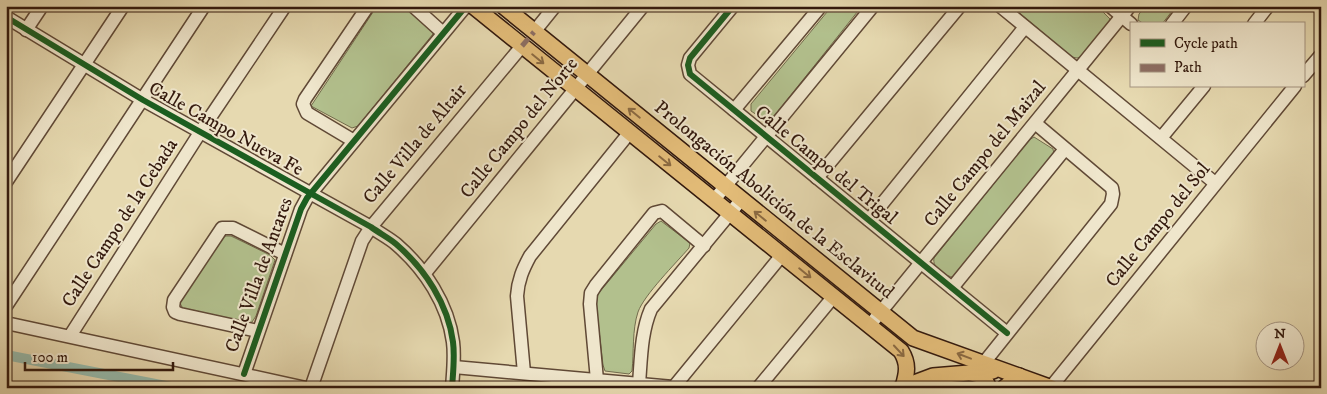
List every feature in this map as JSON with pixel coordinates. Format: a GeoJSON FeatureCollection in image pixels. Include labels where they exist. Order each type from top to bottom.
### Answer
{"type":"FeatureCollection","features":[{"type":"Feature","properties":{"kind":"main road","name":"Prolongación Abolición de la Esclavitud"},"geometry":{"type":"LineString","coordinates":[[473,6],[901,351],[908,367],[902,387]]}},
{"type":"Feature","properties":{"kind":"main road","name":"Prolongación Abolición de la Esclavitud"},"geometry":{"type":"LineString","coordinates":[[503,6],[913,338],[1048,387]]}},
{"type":"Feature","properties":{"kind":"main road"},"geometry":{"type":"LineString","coordinates":[[902,387],[933,376],[1002,371]]}},
{"type":"Feature","properties":{"kind":"main road"},"geometry":{"type":"LineString","coordinates":[[968,372],[983,376],[989,388]]}},
{"type":"Feature","properties":{"kind":"main road"},"geometry":{"type":"LineString","coordinates":[[1004,388],[1019,376]]}},
{"type":"Feature","properties":{"kind":"street"},"geometry":{"type":"LineString","coordinates":[[26,30],[42,6]]}},
{"type":"Feature","properties":{"kind":"street"},"geometry":{"type":"LineString","coordinates":[[6,182],[122,6]]}},
{"type":"Feature","properties":{"kind":"street"},"geometry":{"type":"LineString","coordinates":[[6,306],[204,6]]}},
{"type":"Feature","properties":{"kind":"street","name":"Calle Campo de la Cebada"},"geometry":{"type":"LineString","coordinates":[[70,336],[201,131],[285,6]]}},
{"type":"Feature","properties":{"kind":"street"},"geometry":{"type":"LineString","coordinates":[[354,140],[307,113],[303,104],[368,6]]}},
{"type":"Feature","properties":{"kind":"street"},"geometry":{"type":"LineString","coordinates":[[413,6],[443,33]]}},
{"type":"Feature","properties":{"kind":"street","name":"Calle Villa de Antares"},"geometry":{"type":"LineString","coordinates":[[244,374],[301,209],[311,193],[354,140],[466,6]]}},
{"type":"Feature","properties":{"kind":"street"},"geometry":{"type":"LineString","coordinates":[[534,32],[555,6]]}},
{"type":"Feature","properties":{"kind":"street","name":"Calle Campo del Norte"},"geometry":{"type":"LineString","coordinates":[[425,273],[643,6]]}},
{"type":"Feature","properties":{"kind":"street","name":"Calle Campo del Trigal"},"geometry":{"type":"LineString","coordinates":[[734,6],[690,58],[688,65],[690,74],[1007,333]]}},
{"type":"Feature","properties":{"kind":"street"},"geometry":{"type":"LineString","coordinates":[[734,110],[821,6]]}},
{"type":"Feature","properties":{"kind":"street"},"geometry":{"type":"LineString","coordinates":[[714,200],[873,6]]}},
{"type":"Feature","properties":{"kind":"street"},"geometry":{"type":"LineString","coordinates":[[817,178],[960,6]]}},
{"type":"Feature","properties":{"kind":"street"},"geometry":{"type":"LineString","coordinates":[[1000,6],[1215,183]]}},
{"type":"Feature","properties":{"kind":"street"},"geometry":{"type":"LineString","coordinates":[[1110,6],[1128,15]]}},
{"type":"Feature","properties":{"kind":"street"},"geometry":{"type":"LineString","coordinates":[[1174,22],[1186,6]]}},
{"type":"Feature","properties":{"kind":"street"},"geometry":{"type":"LineString","coordinates":[[1256,22],[1268,6]]}},
{"type":"Feature","properties":{"kind":"street","name":"Calle Campo del Maizal"},"geometry":{"type":"LineString","coordinates":[[870,325],[1078,70],[1128,15]]}},
{"type":"Feature","properties":{"kind":"street","name":"Calle Campo Nueva Fe"},"geometry":{"type":"LineString","coordinates":[[6,17],[143,100],[371,227],[396,244],[425,273],[437,292],[448,319],[453,342],[454,367],[452,388]]}},
{"type":"Feature","properties":{"kind":"street"},"geometry":{"type":"LineString","coordinates":[[869,220],[1025,27]]}},
{"type":"Feature","properties":{"kind":"street","name":"Calle Villa de Altair"},"geometry":{"type":"LineString","coordinates":[[311,388],[362,241],[371,227],[522,46]]}},
{"type":"Feature","properties":{"kind":"street"},"geometry":{"type":"LineString","coordinates":[[1304,75],[1321,54]]}},
{"type":"Feature","properties":{"kind":"street"},"geometry":{"type":"LineString","coordinates":[[1161,138],[1202,88]]}},
{"type":"Feature","properties":{"kind":"street","name":"Calle Campo del Sol"},"geometry":{"type":"LineString","coordinates":[[1048,387],[1293,88]]}},
{"type":"Feature","properties":{"kind":"street"},"geometry":{"type":"LineString","coordinates":[[983,364],[1111,204],[1112,188],[1034,123]]}},
{"type":"Feature","properties":{"kind":"street"},"geometry":{"type":"LineString","coordinates":[[524,373],[517,296],[521,271],[530,256],[630,132]]}},
{"type":"Feature","properties":{"kind":"street"},"geometry":{"type":"LineString","coordinates":[[952,288],[1065,149]]}},
{"type":"Feature","properties":{"kind":"street"},"geometry":{"type":"LineString","coordinates":[[639,384],[646,320],[651,309],[742,200]]}},
{"type":"Feature","properties":{"kind":"street"},"geometry":{"type":"LineString","coordinates":[[597,380],[590,304],[591,293],[596,285],[654,213],[662,211],[704,246]]}},
{"type":"Feature","properties":{"kind":"street"},"geometry":{"type":"LineString","coordinates":[[258,332],[180,314],[173,307],[174,300],[222,228],[233,228],[285,254]]}},
{"type":"Feature","properties":{"kind":"street"},"geometry":{"type":"LineString","coordinates":[[454,367],[673,387],[782,255]]}},
{"type":"Feature","properties":{"kind":"street"},"geometry":{"type":"LineString","coordinates":[[758,388],[834,296]]}},
{"type":"Feature","properties":{"kind":"street"},"geometry":{"type":"LineString","coordinates":[[6,323],[306,388]]}},
{"type":"Feature","properties":{"kind":"green space"},"geometry":{"type":"Polygon","coordinates":[[[377,6],[404,6],[434,30],[433,34],[358,126],[352,128],[311,106],[377,6]]]}},
{"type":"Feature","properties":{"kind":"green space"},"geometry":{"type":"Polygon","coordinates":[[[832,6],[862,6],[771,120],[766,121],[751,111],[751,104],[832,6]]]}},
{"type":"Feature","properties":{"kind":"green space"},"geometry":{"type":"Polygon","coordinates":[[[1011,6],[1097,6],[1110,19],[1081,57],[1077,58],[1072,57],[1011,6]]]}},
{"type":"Feature","properties":{"kind":"green space"},"geometry":{"type":"Polygon","coordinates":[[[1146,6],[1176,6],[1164,22],[1141,22],[1138,20],[1139,14],[1146,6]]]}},
{"type":"Feature","properties":{"kind":"green space"},"geometry":{"type":"Polygon","coordinates":[[[1034,137],[1053,149],[1054,154],[958,273],[952,277],[942,273],[935,265],[934,258],[1029,140],[1034,137]]]}},
{"type":"Feature","properties":{"kind":"green space"},"geometry":{"type":"Polygon","coordinates":[[[661,221],[690,243],[689,248],[653,288],[641,305],[636,319],[632,371],[629,374],[605,371],[596,304],[598,294],[656,224],[661,221]]]}},
{"type":"Feature","properties":{"kind":"green space"},"geometry":{"type":"Polygon","coordinates":[[[224,236],[231,236],[270,255],[275,260],[256,316],[252,322],[247,324],[184,311],[179,301],[224,236]]]}},
{"type":"Feature","properties":{"kind":"waterway"},"geometry":{"type":"LineString","coordinates":[[6,355],[176,388]]}},
{"type":"Feature","properties":{"kind":"marked path"},"geometry":{"type":"LineString","coordinates":[[522,46],[534,32]]}},
{"type":"Feature","properties":{"kind":"cycle path"},"geometry":{"type":"LineString","coordinates":[[244,374],[301,209],[307,198],[466,6]]}},
{"type":"Feature","properties":{"kind":"cycle path"},"geometry":{"type":"LineString","coordinates":[[733,6],[690,58],[688,65],[690,74],[1007,333]]}},
{"type":"Feature","properties":{"kind":"cycle path"},"geometry":{"type":"LineString","coordinates":[[6,17],[143,100],[371,227],[396,244],[407,254],[434,288],[446,314],[454,348],[452,388]]}}]}
